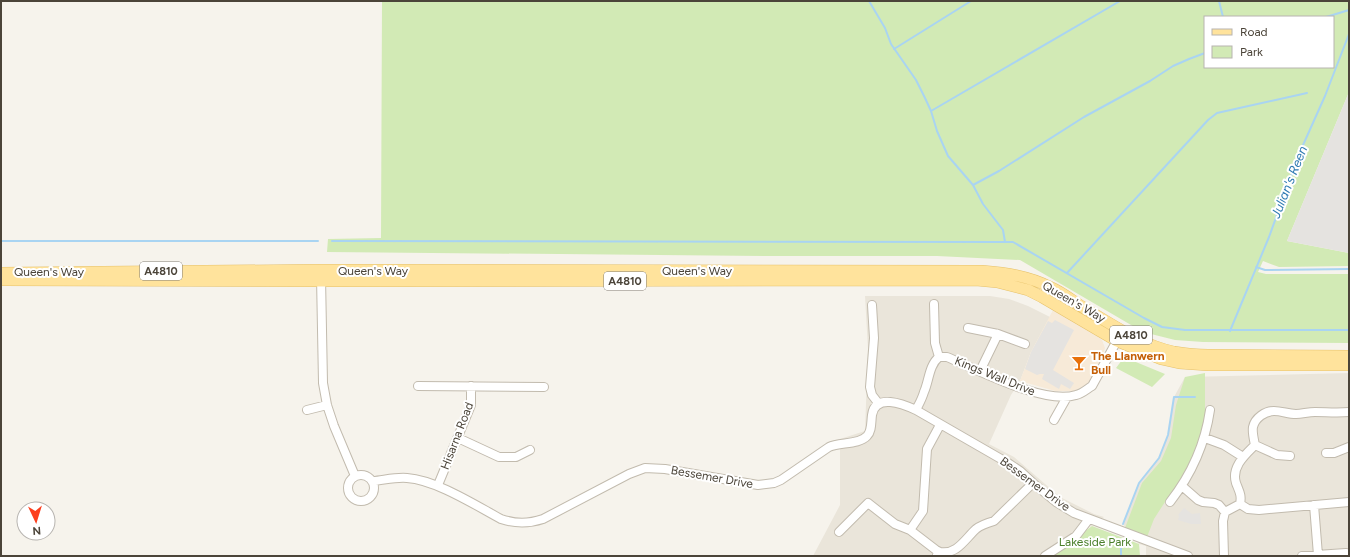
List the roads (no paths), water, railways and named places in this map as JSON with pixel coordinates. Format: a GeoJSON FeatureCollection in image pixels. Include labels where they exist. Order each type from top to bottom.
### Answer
{"type":"FeatureCollection","features":[{"type":"Feature","properties":{"kind":"main road","name":"Queen's Way"},"geometry":{"type":"LineString","coordinates":[[1,280],[961,270],[1004,273],[1034,280],[1052,287],[1120,336],[1161,359],[1179,363],[1208,364],[1349,365]]}},
{"type":"Feature","properties":{"kind":"main road","name":"Queen's Way"},"geometry":{"type":"LineString","coordinates":[[1,272],[321,276]]}},
{"type":"Feature","properties":{"kind":"main road","name":"Queen's Way"},"geometry":{"type":"LineString","coordinates":[[1120,336],[1174,352],[1189,354],[1349,356]]}},
{"type":"Feature","properties":{"kind":"street"},"geometry":{"type":"LineString","coordinates":[[321,276],[323,383],[327,405],[342,448],[355,476]]}},
{"type":"Feature","properties":{"kind":"street","name":"Kings Wall Drive"},"geometry":{"type":"LineString","coordinates":[[934,304],[935,344],[939,357]]}},
{"type":"Feature","properties":{"kind":"street"},"geometry":{"type":"LineString","coordinates":[[872,305],[874,338],[870,387],[872,395],[879,404]]}},
{"type":"Feature","properties":{"kind":"street"},"geometry":{"type":"LineString","coordinates":[[968,328],[998,334],[1025,344]]}},
{"type":"Feature","properties":{"kind":"street"},"geometry":{"type":"LineString","coordinates":[[980,371],[998,334]]}},
{"type":"Feature","properties":{"kind":"street","name":"Kings Wall Drive"},"geometry":{"type":"LineString","coordinates":[[939,357],[947,357],[1002,381],[1034,392],[1045,395],[1067,397],[1077,395],[1092,386],[1120,336]]}},
{"type":"Feature","properties":{"kind":"street","name":"Kings Wall Drive"},"geometry":{"type":"LineString","coordinates":[[916,410],[925,391],[931,369],[939,357]]}},
{"type":"Feature","properties":{"kind":"street","name":"Hisarna Road"},"geometry":{"type":"LineString","coordinates":[[418,386],[544,386]]}},
{"type":"Feature","properties":{"kind":"street","name":"Hisarna Road"},"geometry":{"type":"LineString","coordinates":[[438,485],[471,404],[471,386]]}},
{"type":"Feature","properties":{"kind":"street"},"geometry":{"type":"LineString","coordinates":[[1054,420],[1067,397]]}},
{"type":"Feature","properties":{"kind":"street","name":"Bessemer Drive"},"geometry":{"type":"LineString","coordinates":[[373,481],[407,478],[418,479],[438,485],[501,519],[523,524],[543,519],[629,474],[645,468],[665,468],[751,485],[766,485],[781,480],[834,444],[864,439],[870,430],[874,408],[879,404],[886,402],[900,403],[916,410],[1008,463],[1066,508],[1089,519],[1188,556]]}},
{"type":"Feature","properties":{"kind":"street"},"geometry":{"type":"LineString","coordinates":[[307,410],[327,405]]}},
{"type":"Feature","properties":{"kind":"street"},"geometry":{"type":"LineString","coordinates":[[1170,502],[1182,486],[1205,438],[1210,410]]}},
{"type":"Feature","properties":{"kind":"street"},"geometry":{"type":"LineString","coordinates":[[1255,445],[1253,426],[1260,416],[1266,412],[1272,411],[1296,414],[1315,412],[1349,412]]}},
{"type":"Feature","properties":{"kind":"street"},"geometry":{"type":"LineString","coordinates":[[910,530],[923,511],[928,449],[940,425]]}},
{"type":"Feature","properties":{"kind":"street"},"geometry":{"type":"LineString","coordinates":[[458,438],[499,457],[516,457],[530,450]]}},
{"type":"Feature","properties":{"kind":"street"},"geometry":{"type":"LineString","coordinates":[[1205,438],[1224,445],[1243,457]]}},
{"type":"Feature","properties":{"kind":"street"},"geometry":{"type":"LineString","coordinates":[[1255,445],[1277,455],[1290,456]]}},
{"type":"Feature","properties":{"kind":"street"},"geometry":{"type":"LineString","coordinates":[[1240,504],[1241,494],[1236,483],[1235,476],[1239,462],[1255,445]]}},
{"type":"Feature","properties":{"kind":"street"},"geometry":{"type":"LineString","coordinates":[[1326,453],[1340,451],[1349,447]]}},
{"type":"Feature","properties":{"kind":"street"},"geometry":{"type":"LineString","coordinates":[[363,474],[373,481],[375,489],[371,497],[364,501],[359,501],[352,497],[348,490],[349,482],[355,476],[363,474]]}},
{"type":"Feature","properties":{"kind":"street"},"geometry":{"type":"LineString","coordinates":[[839,532],[868,503],[895,524],[910,530],[936,550],[938,554],[946,553],[959,547],[977,528],[994,522],[1032,483]]}},
{"type":"Feature","properties":{"kind":"street"},"geometry":{"type":"LineString","coordinates":[[1182,486],[1198,500],[1219,505],[1226,512]]}},
{"type":"Feature","properties":{"kind":"street"},"geometry":{"type":"LineString","coordinates":[[1240,504],[1248,509],[1254,510],[1349,502]]}},
{"type":"Feature","properties":{"kind":"street"},"geometry":{"type":"LineString","coordinates":[[1224,556],[1223,521],[1226,512],[1240,504]]}},
{"type":"Feature","properties":{"kind":"street"},"geometry":{"type":"LineString","coordinates":[[1314,506],[1318,555]]}},
{"type":"Feature","properties":{"kind":"street"},"geometry":{"type":"LineString","coordinates":[[1045,556],[1076,536],[1089,519]]}},
{"type":"Feature","properties":{"kind":"street"},"geometry":{"type":"LineString","coordinates":[[1302,556],[1346,553]]}},
{"type":"Feature","properties":{"kind":"waterway"},"geometry":{"type":"LineString","coordinates":[[869,1],[885,28],[891,44],[916,80],[931,111],[937,131],[948,156],[973,185],[983,204],[1003,230],[1005,242]]}},
{"type":"Feature","properties":{"kind":"waterway"},"geometry":{"type":"LineString","coordinates":[[894,49],[971,1]]}},
{"type":"Feature","properties":{"kind":"waterway"},"geometry":{"type":"LineString","coordinates":[[931,111],[1120,1]]}},
{"type":"Feature","properties":{"kind":"waterway"},"geometry":{"type":"LineString","coordinates":[[1219,1],[1223,16]]}},
{"type":"Feature","properties":{"kind":"waterway"},"geometry":{"type":"LineString","coordinates":[[1329,16],[1349,10]]}},
{"type":"Feature","properties":{"kind":"waterway","name":"Julian's Reen"},"geometry":{"type":"LineString","coordinates":[[1230,331],[1269,237],[1299,154],[1325,96],[1349,34]]}},
{"type":"Feature","properties":{"kind":"waterway"},"geometry":{"type":"LineString","coordinates":[[973,185],[999,171],[1084,117],[1150,81],[1173,66],[1204,53]]}},
{"type":"Feature","properties":{"kind":"waterway"},"geometry":{"type":"LineString","coordinates":[[1067,273],[1208,120],[1217,113],[1307,93]]}},
{"type":"Feature","properties":{"kind":"waterway"},"geometry":{"type":"LineString","coordinates":[[2,241],[318,241]]}},
{"type":"Feature","properties":{"kind":"waterway"},"geometry":{"type":"LineString","coordinates":[[332,241],[1013,242],[1162,327],[1185,330],[1349,330]]}},
{"type":"Feature","properties":{"kind":"waterway"},"geometry":{"type":"LineString","coordinates":[[1256,267],[1265,270],[1349,269]]}},
{"type":"Feature","properties":{"kind":"waterway"},"geometry":{"type":"LineString","coordinates":[[1123,524],[1139,483],[1159,458],[1168,435],[1174,397],[1195,397]]}},
{"type":"Feature","properties":{"kind":"waterway"},"geometry":{"type":"LineString","coordinates":[[1121,548],[1121,556]]}},
{"type":"Feature","properties":{"kind":"place","name":"The Llanwern Bull"},"geometry":{"type":"Point","coordinates":[1079,363]}},
{"type":"Feature","properties":{"kind":"park label","name":"Lakeside Park"},"geometry":{"type":"Point","coordinates":[1095,542]}}]}
